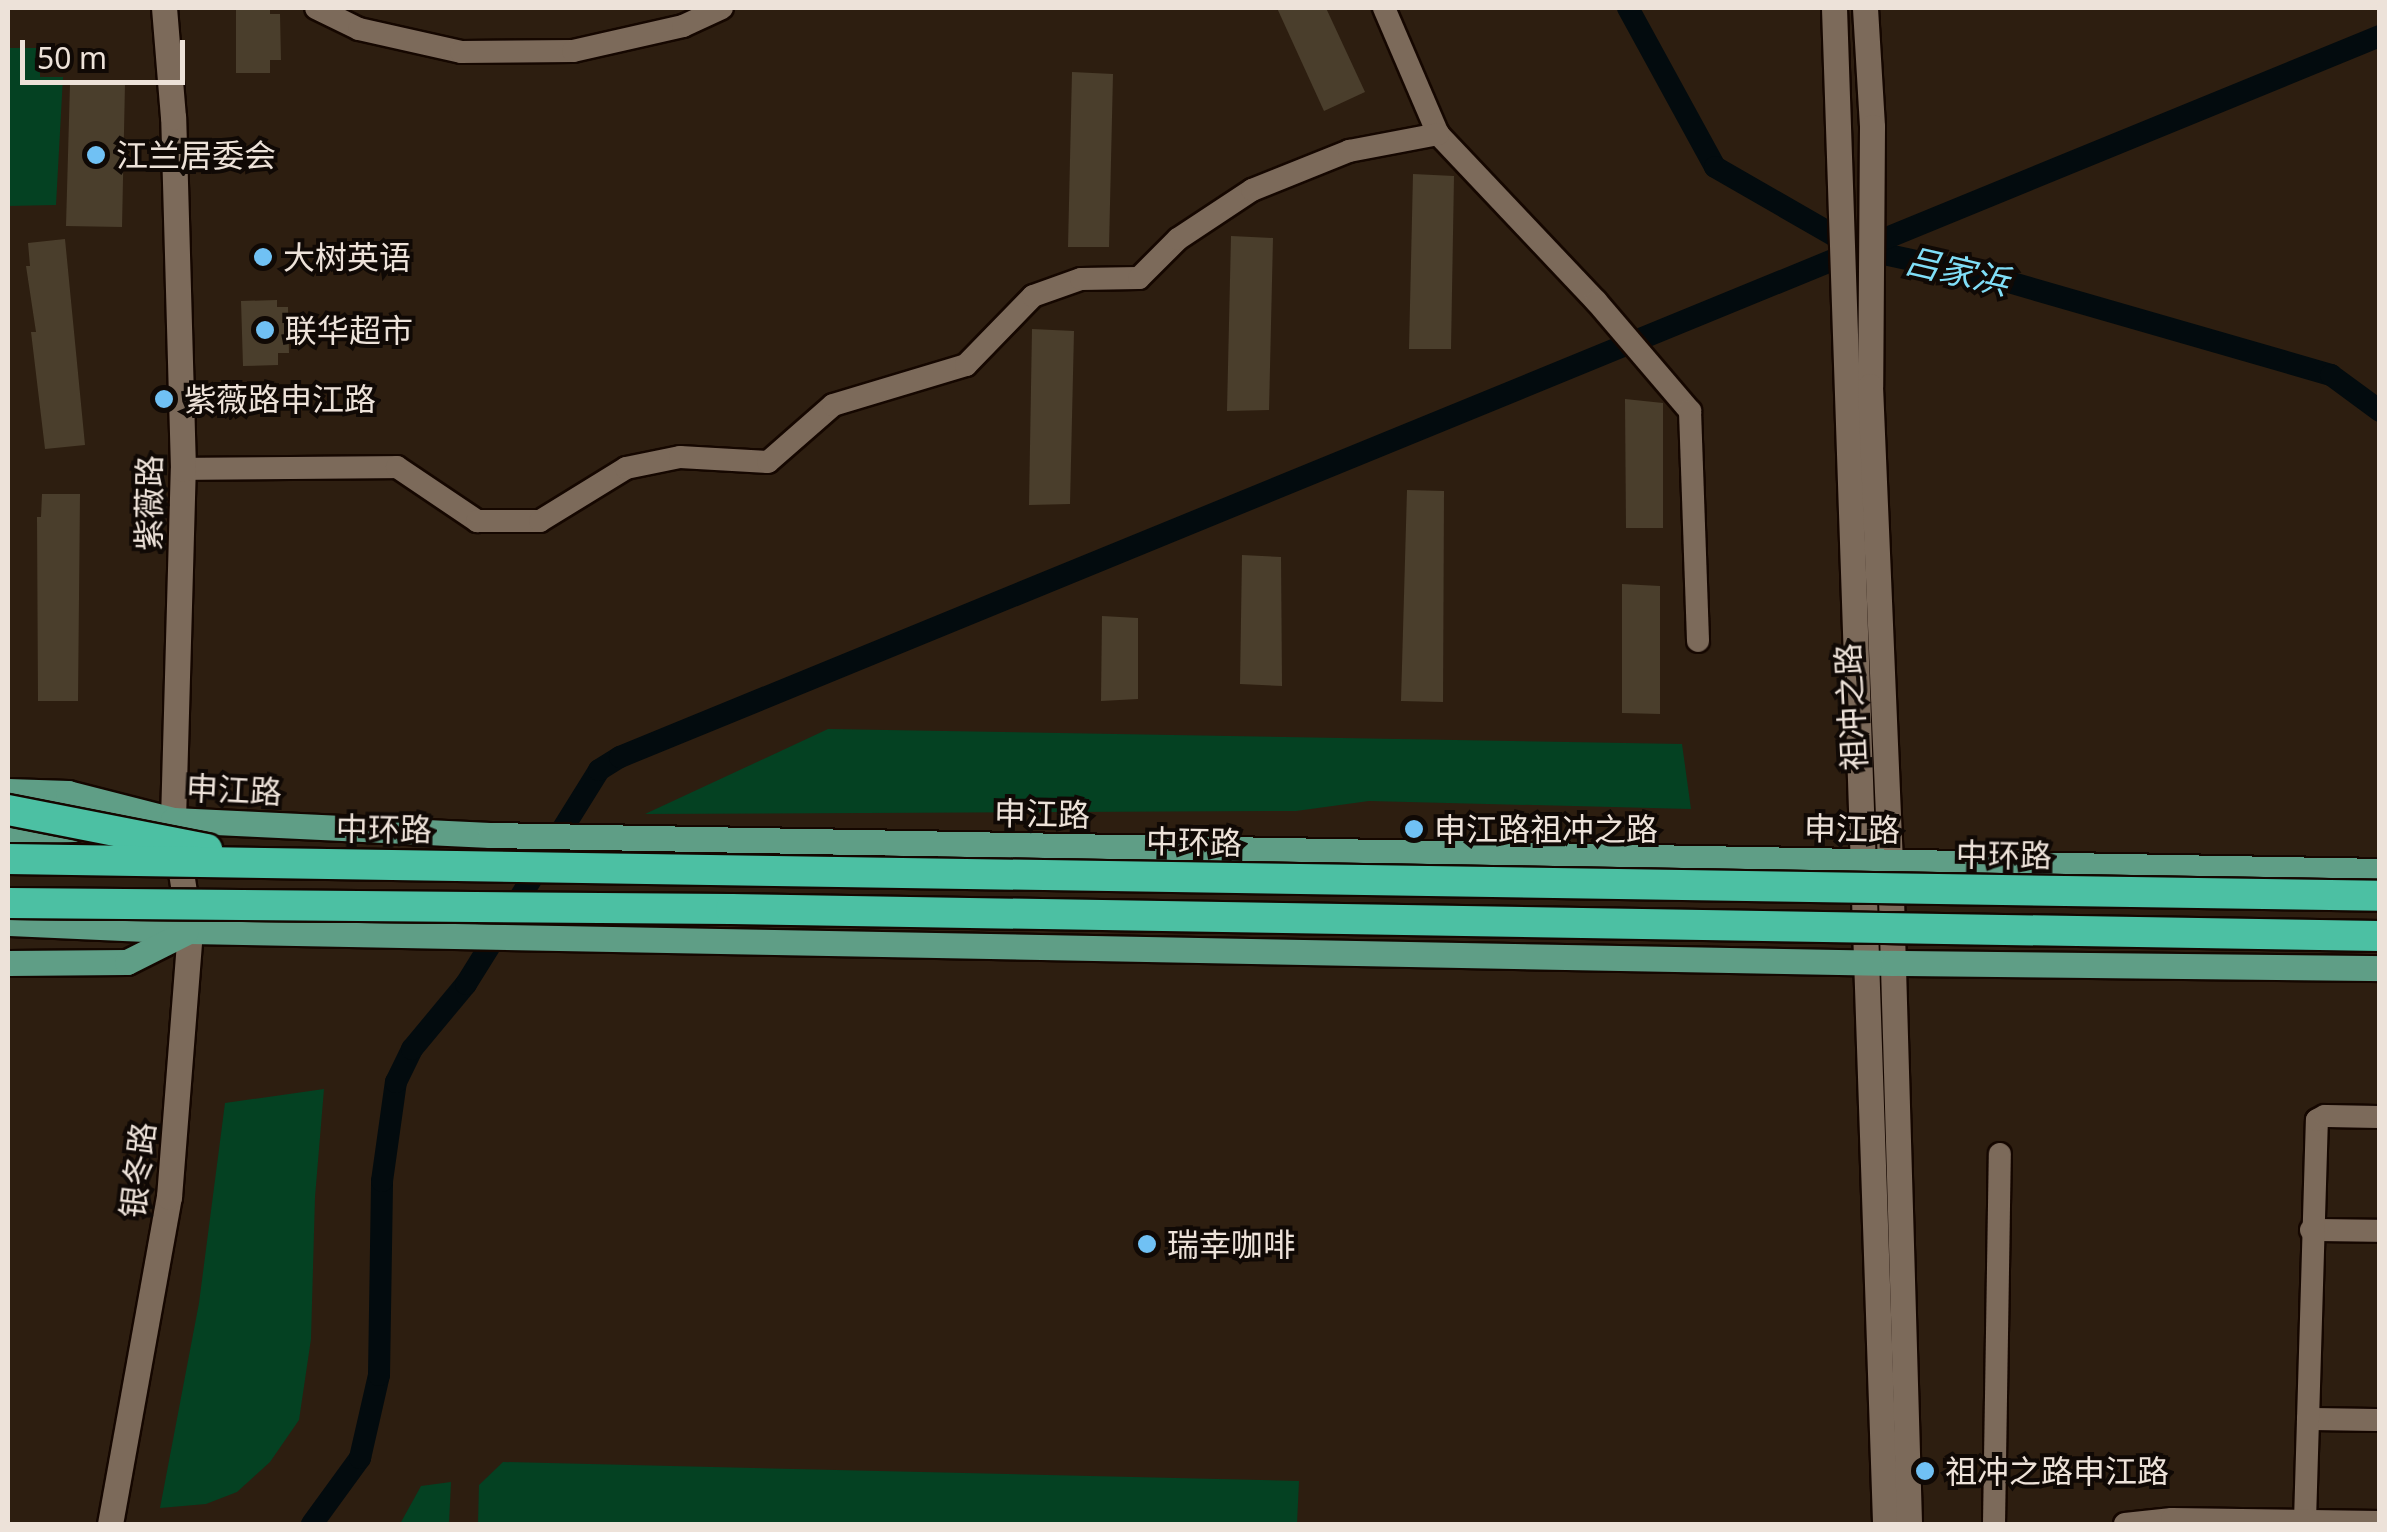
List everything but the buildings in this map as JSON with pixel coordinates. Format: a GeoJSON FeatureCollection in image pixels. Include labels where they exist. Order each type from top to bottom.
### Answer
{"type":"FeatureCollection","features":[{"type":"Feature","properties":{"kind":"highway"},"geometry":{"type":"LineString","coordinates":[[8,810],[269,862]]}},
{"type":"Feature","properties":{"kind":"highway","name":"中环路"},"geometry":{"type":"LineString","coordinates":[[8,859],[2380,896]]}},
{"type":"Feature","properties":{"kind":"highway"},"geometry":{"type":"LineString","coordinates":[[8,902],[770,909],[2380,936]]}},
{"type":"Feature","properties":{"kind":"main road","name":"紫薇路"},"geometry":{"type":"LineString","coordinates":[[164,8],[173,117],[183,469],[173,820]]}},
{"type":"Feature","properties":{"kind":"main road","name":"祖冲之路"},"geometry":{"type":"LineString","coordinates":[[1834,8],[1838,122],[1890,863],[1880,963],[1885,1524]]}},
{"type":"Feature","properties":{"kind":"main road","name":"祖冲之路"},"geometry":{"type":"LineString","coordinates":[[1865,8],[1872,127],[1858,384],[1864,861],[1880,963],[1908,1524]]}},
{"type":"Feature","properties":{"kind":"main road","name":"申江路"},"geometry":{"type":"LineString","coordinates":[[8,790],[68,793],[173,820],[629,839],[2380,871]]}},
{"type":"Feature","properties":{"kind":"main road"},"geometry":{"type":"LineString","coordinates":[[8,832],[173,820]]}},
{"type":"Feature","properties":{"kind":"main road","name":"银冬路"},"geometry":{"type":"LineString","coordinates":[[110,1524],[169,1197],[190,930],[173,820]]}},
{"type":"Feature","properties":{"kind":"main road"},"geometry":{"type":"LineString","coordinates":[[8,923],[190,930],[1880,963],[2380,968]]}},
{"type":"Feature","properties":{"kind":"main road"},"geometry":{"type":"LineString","coordinates":[[8,963],[128,962],[190,930]]}},
{"type":"Feature","properties":{"kind":"street"},"geometry":{"type":"LineString","coordinates":[[316,8],[359,29],[461,52],[498,52],[573,51],[683,26],[722,8]]}},
{"type":"Feature","properties":{"kind":"street"},"geometry":{"type":"LineString","coordinates":[[1384,8],[1438,134],[1596,301],[1690,411],[1698,641]]}},
{"type":"Feature","properties":{"kind":"street"},"geometry":{"type":"LineString","coordinates":[[183,469],[397,466],[477,521],[540,522],[626,468],[680,457],[768,462],[832,405],[966,365],[1032,296],[1081,280],[1140,278],[1178,239],[1252,190],[1349,151],[1438,134]]}},
{"type":"Feature","properties":{"kind":"street"},"geometry":{"type":"LineString","coordinates":[[2306,1521],[2317,1120],[2380,1117]]}},
{"type":"Feature","properties":{"kind":"street"},"geometry":{"type":"LineString","coordinates":[[1994,1524],[2000,1154]]}},
{"type":"Feature","properties":{"kind":"street"},"geometry":{"type":"LineString","coordinates":[[2311,1230],[2380,1231]]}},
{"type":"Feature","properties":{"kind":"street"},"geometry":{"type":"LineString","coordinates":[[2308,1419],[2380,1420]]}},
{"type":"Feature","properties":{"kind":"street"},"geometry":{"type":"LineString","coordinates":[[2126,1524],[2172,1519],[2380,1522]]}},
{"type":"Feature","properties":{"kind":"green space"},"geometry":{"type":"Polygon","coordinates":[[[8,48],[40,48],[40,77],[63,77],[56,205],[8,206],[8,48]]]}},
{"type":"Feature","properties":{"kind":"green space"},"geometry":{"type":"Polygon","coordinates":[[[828,729],[1682,744],[1691,809],[1369,801],[1296,811],[645,814],[828,729]]]}},
{"type":"Feature","properties":{"kind":"green space"},"geometry":{"type":"Polygon","coordinates":[[[324,1089],[315,1197],[311,1339],[299,1420],[270,1462],[237,1492],[206,1504],[160,1508],[199,1303],[225,1103],[324,1089]]]}},
{"type":"Feature","properties":{"kind":"green space"},"geometry":{"type":"Polygon","coordinates":[[[503,1462],[1299,1481],[1297,1524],[478,1524],[479,1485],[503,1462]]]}},
{"type":"Feature","properties":{"kind":"green space"},"geometry":{"type":"Polygon","coordinates":[[[451,1482],[449,1524],[400,1524],[421,1486],[451,1482]]]}},
{"type":"Feature","properties":{"kind":"waterway","name":"吕家浜"},"geometry":{"type":"LineString","coordinates":[[1628,8],[1715,167],[1856,248],[1995,278],[2331,375],[2380,411]]}},
{"type":"Feature","properties":{"kind":"waterway"},"geometry":{"type":"LineString","coordinates":[[312,1524],[360,1458],[379,1375],[382,1181],[396,1082],[412,1049],[466,984],[599,770],[620,757],[2380,36]]}},
{"type":"Feature","properties":{"kind":"place","name":"江兰居委会"},"geometry":{"type":"Point","coordinates":[96,155]}},
{"type":"Feature","properties":{"kind":"place","name":"大树英语"},"geometry":{"type":"Point","coordinates":[263,257]}},
{"type":"Feature","properties":{"kind":"place","name":"联华超市"},"geometry":{"type":"Point","coordinates":[265,330]}},
{"type":"Feature","properties":{"kind":"place","name":"紫薇路申江路"},"geometry":{"type":"Point","coordinates":[164,399]}},
{"type":"Feature","properties":{"kind":"place","name":"申江路祖冲之路"},"geometry":{"type":"Point","coordinates":[1414,829]}},
{"type":"Feature","properties":{"kind":"place","name":"瑞幸咖啡"},"geometry":{"type":"Point","coordinates":[1147,1244]}},
{"type":"Feature","properties":{"kind":"place","name":"祖冲之路申江路"},"geometry":{"type":"Point","coordinates":[1925,1471]}}]}
